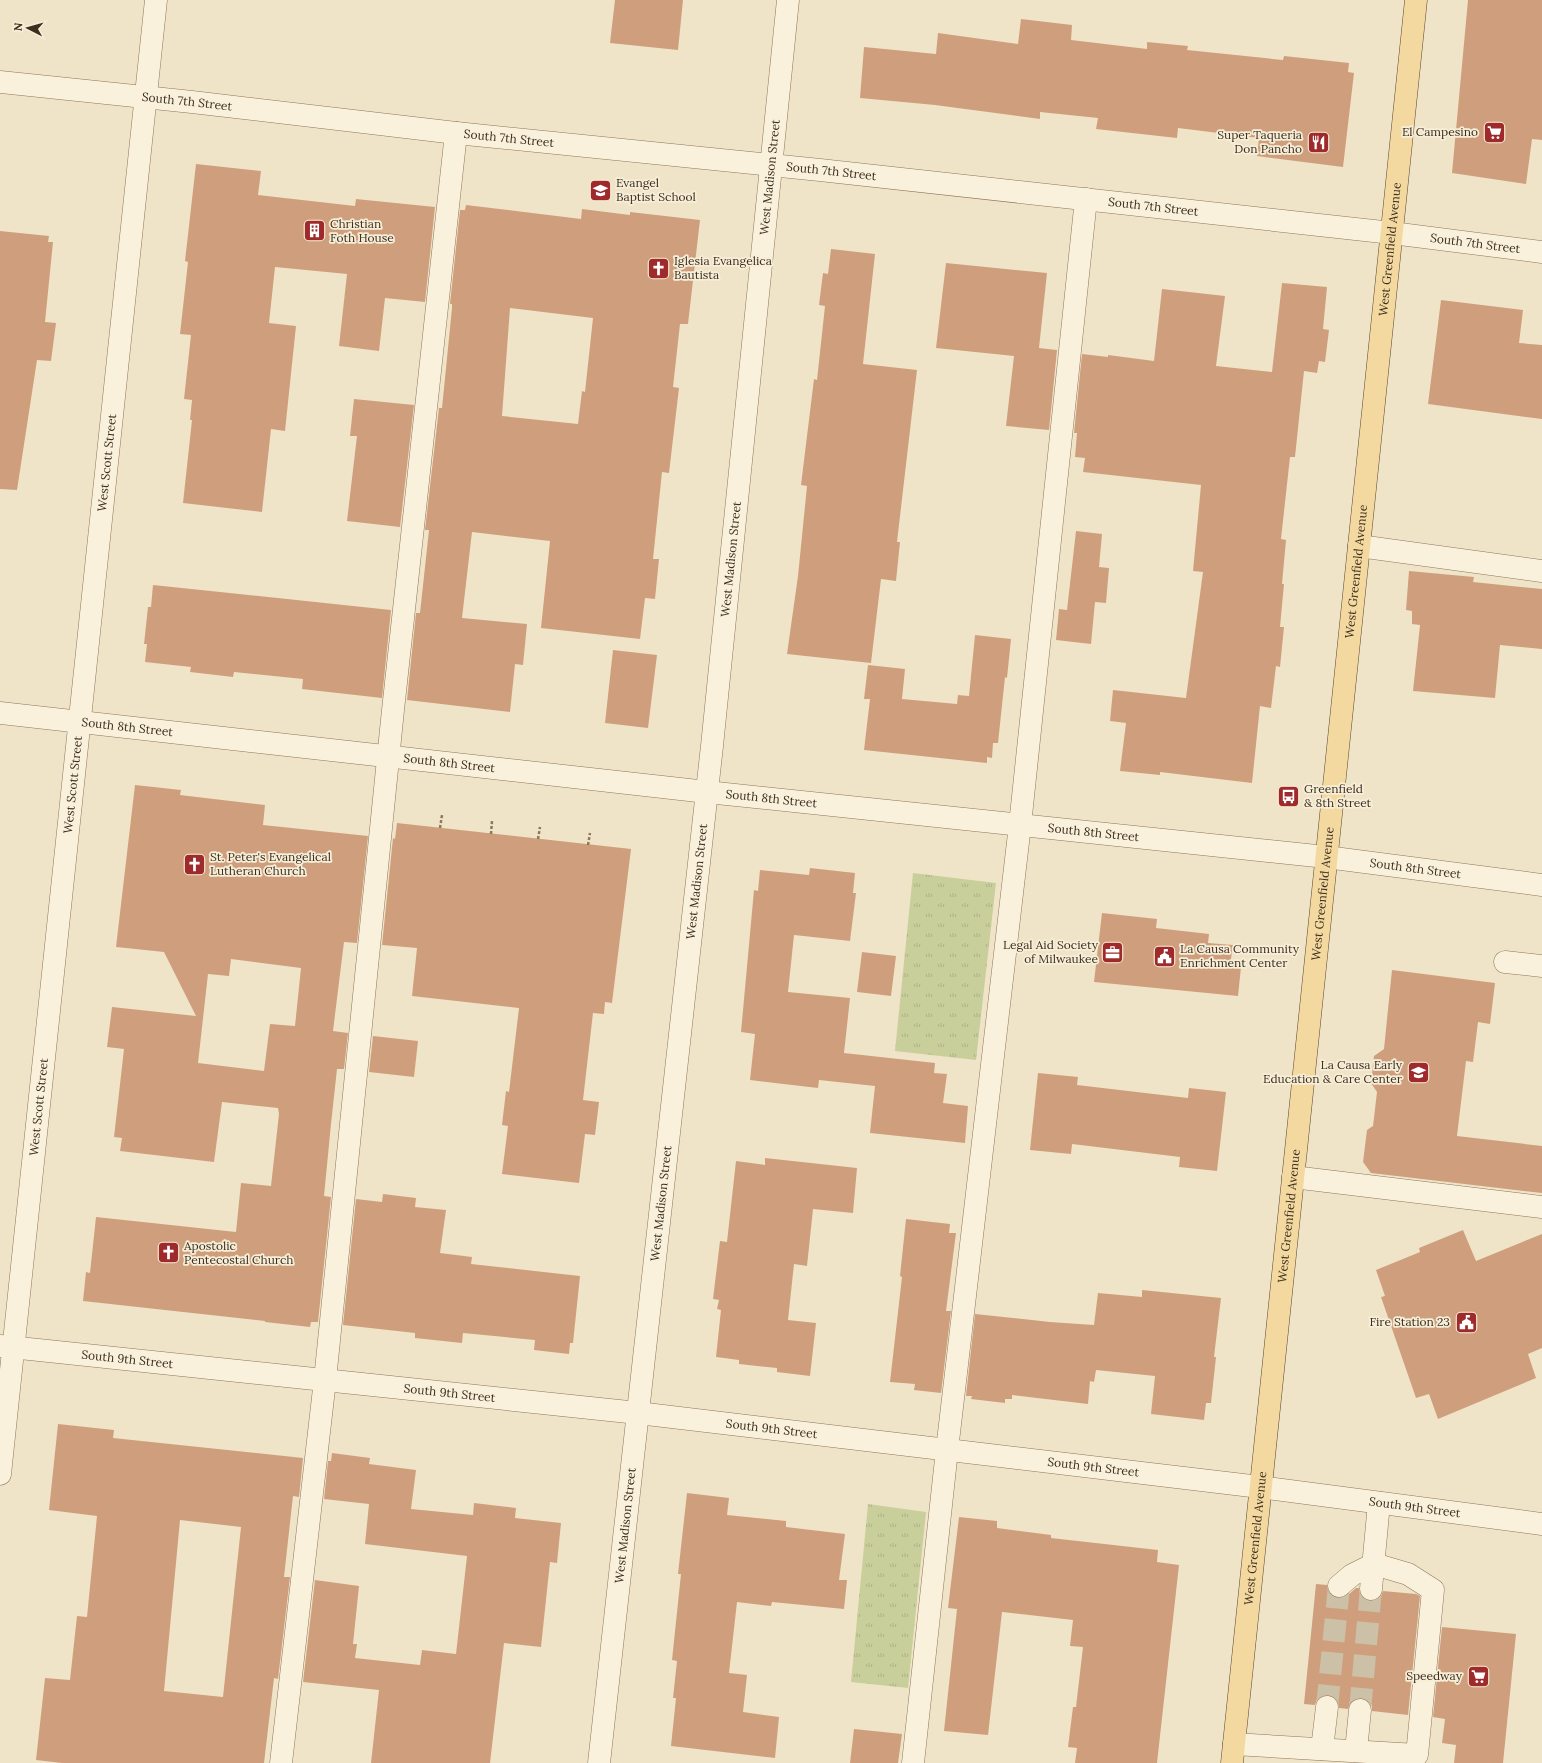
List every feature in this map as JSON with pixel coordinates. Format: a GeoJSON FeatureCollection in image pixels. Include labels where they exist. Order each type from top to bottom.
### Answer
{"type":"FeatureCollection","features":[{"type":"Feature","properties":{"kind":"main road","name":"West Greenfield Avenue"},"geometry":{"type":"LineString","coordinates":[[1233,1753],[1416,0]]}},
{"type":"Feature","properties":{"kind":"street","name":"West Scott Street"},"geometry":{"type":"LineString","coordinates":[[0,1474],[7,1346],[79,722],[144,97],[156,0]]}},
{"type":"Feature","properties":{"kind":"street","name":"West Madison Street"},"geometry":{"type":"LineString","coordinates":[[599,1763],[707,792],[788,0]]}},
{"type":"Feature","properties":{"kind":"street","name":"South 7th Street"},"geometry":{"type":"LineString","coordinates":[[0,82],[456,133],[771,164],[1392,233],[1542,252]]}},
{"type":"Feature","properties":{"kind":"street"},"geometry":{"type":"LineString","coordinates":[[280,1763],[325,1380],[388,757],[456,133]]}},
{"type":"Feature","properties":{"kind":"street"},"geometry":{"type":"LineString","coordinates":[[913,1763],[947,1450],[1020,825],[1086,199]]}},
{"type":"Feature","properties":{"kind":"street"},"geometry":{"type":"LineString","coordinates":[[1359,546],[1542,571]]}},
{"type":"Feature","properties":{"kind":"street","name":"South 8th Street"},"geometry":{"type":"LineString","coordinates":[[0,713],[707,792],[1326,857],[1542,885]]}},
{"type":"Feature","properties":{"kind":"street"},"geometry":{"type":"LineString","coordinates":[[1505,962],[1542,966]]}},
{"type":"Feature","properties":{"kind":"street"},"geometry":{"type":"LineString","coordinates":[[1293,1177],[1542,1207]]}},
{"type":"Feature","properties":{"kind":"street","name":"South 9th Street"},"geometry":{"type":"LineString","coordinates":[[7,1346],[638,1413],[1260,1488],[1542,1524]]}},
{"type":"Feature","properties":{"kind":"street"},"geometry":{"type":"LineString","coordinates":[[1371,1590],[1379,1503]]}},
{"type":"Feature","properties":{"kind":"street"},"geometry":{"type":"LineString","coordinates":[[1233,1753],[1322,1749],[1416,1754],[1433,1590],[1408,1574],[1374,1564],[1352,1575],[1340,1586]]}},
{"type":"Feature","properties":{"kind":"street"},"geometry":{"type":"LineString","coordinates":[[1322,1749],[1327,1707]]}},
{"type":"Feature","properties":{"kind":"street"},"geometry":{"type":"LineString","coordinates":[[1356,1751],[1360,1710]]}},
{"type":"Feature","properties":{"kind":"path"},"geometry":{"type":"LineString","coordinates":[[440,828],[442,815]]}},
{"type":"Feature","properties":{"kind":"path"},"geometry":{"type":"LineString","coordinates":[[491,834],[492,821]]}},
{"type":"Feature","properties":{"kind":"path"},"geometry":{"type":"LineString","coordinates":[[538,839],[540,827]]}},
{"type":"Feature","properties":{"kind":"path"},"geometry":{"type":"LineString","coordinates":[[588,845],[590,833]]}},
{"type":"Feature","properties":{"kind":"green space"},"geometry":{"type":"Polygon","coordinates":[[[913,873],[996,883],[976,1060],[895,1051],[913,873]]]}},
{"type":"Feature","properties":{"kind":"green space"},"geometry":{"type":"Polygon","coordinates":[[[868,1504],[926,1512],[908,1688],[851,1682],[868,1504]]]}},
{"type":"Feature","properties":{"kind":"building"},"geometry":{"type":"Polygon","coordinates":[[[615,0],[683,0],[678,50],[610,43],[615,0]]]}},
{"type":"Feature","properties":{"kind":"building"},"geometry":{"type":"Polygon","coordinates":[[[1468,0],[1542,0],[1542,140],[1532,139],[1526,184],[1452,173],[1468,0]]]}},
{"type":"Feature","properties":{"kind":"building"},"geometry":{"type":"Polygon","coordinates":[[[1021,19],[1072,25],[1071,40],[1147,49],[1147,42],[1188,46],[1187,50],[1283,60],[1284,56],[1349,63],[1348,72],[1354,73],[1343,167],[1257,156],[1259,138],[1178,128],[1177,138],[1096,129],[1098,118],[1040,112],[1040,119],[935,105],[860,98],[864,47],[936,54],[938,33],[1018,44],[1021,19]]]}},
{"type":"Feature","properties":{"kind":"building"},"geometry":{"type":"Polygon","coordinates":[[[196,164],[261,171],[258,195],[355,206],[356,199],[435,207],[425,302],[385,298],[379,351],[339,346],[347,274],[275,267],[269,323],[296,326],[285,431],[271,429],[262,512],[183,503],[192,420],[190,420],[192,400],[184,399],[191,335],[180,334],[188,262],[185,261],[196,164]]]}},
{"type":"Feature","properties":{"kind":"building"},"geometry":{"type":"Polygon","coordinates":[[[466,205],[581,219],[582,209],[630,215],[630,212],[700,220],[688,324],[680,324],[673,387],[679,388],[669,473],[662,472],[653,559],[659,559],[655,599],[645,598],[640,639],[541,628],[550,541],[472,532],[462,618],[527,624],[523,665],[515,664],[510,712],[407,700],[416,613],[420,613],[429,530],[425,530],[439,408],[442,408],[452,308],[452,304],[450,304],[460,210],[465,210],[466,205]],[[510,308],[502,416],[578,424],[582,391],[585,392],[593,318],[510,308]]]}},
{"type":"Feature","properties":{"kind":"building"},"geometry":{"type":"Polygon","coordinates":[[[0,231],[49,236],[48,242],[53,242],[45,322],[56,323],[51,361],[37,360],[17,490],[0,489],[0,231]]]}},
{"type":"Feature","properties":{"kind":"building"},"geometry":{"type":"Polygon","coordinates":[[[831,249],[875,254],[863,364],[917,370],[897,542],[900,542],[896,581],[881,579],[871,663],[787,654],[798,576],[807,486],[801,485],[814,379],[817,380],[825,306],[819,305],[823,273],[828,274],[831,249]]]}},
{"type":"Feature","properties":{"kind":"building"},"geometry":{"type":"Polygon","coordinates":[[[946,263],[1047,273],[1039,348],[1057,350],[1049,430],[1006,426],[1014,356],[936,348],[946,263]]]}},
{"type":"Feature","properties":{"kind":"building"},"geometry":{"type":"Polygon","coordinates":[[[1282,283],[1327,287],[1323,329],[1329,330],[1325,362],[1319,361],[1317,373],[1304,371],[1295,457],[1290,457],[1281,539],[1286,540],[1280,627],[1284,627],[1280,667],[1276,666],[1271,708],[1260,706],[1252,783],[1160,772],[1160,775],[1120,771],[1126,723],[1110,721],[1113,690],[1186,698],[1203,572],[1193,571],[1201,485],[1083,472],[1085,458],[1075,457],[1077,433],[1074,433],[1082,354],[1108,357],[1108,355],[1154,361],[1162,289],[1225,296],[1216,366],[1272,372],[1282,283]]]}},
{"type":"Feature","properties":{"kind":"building"},"geometry":{"type":"Polygon","coordinates":[[[1441,300],[1523,310],[1519,343],[1542,345],[1542,419],[1428,404],[1441,300]]]}},
{"type":"Feature","properties":{"kind":"building"},"geometry":{"type":"Polygon","coordinates":[[[354,399],[414,405],[400,527],[347,521],[357,436],[350,436],[354,399]]]}},
{"type":"Feature","properties":{"kind":"building"},"geometry":{"type":"Polygon","coordinates":[[[1076,531],[1102,534],[1099,567],[1109,568],[1106,603],[1095,602],[1091,644],[1056,640],[1059,609],[1067,610],[1076,531]]]}},
{"type":"Feature","properties":{"kind":"building"},"geometry":{"type":"Polygon","coordinates":[[[1409,571],[1474,577],[1473,582],[1542,589],[1542,649],[1500,645],[1495,698],[1413,691],[1420,625],[1412,624],[1412,611],[1406,610],[1409,571]]]}},
{"type":"Feature","properties":{"kind":"building"},"geometry":{"type":"Polygon","coordinates":[[[153,585],[391,610],[382,698],[302,689],[303,679],[234,672],[233,677],[190,672],[191,667],[145,662],[147,644],[144,644],[148,607],[151,607],[153,585]]]}},
{"type":"Feature","properties":{"kind":"building"},"geometry":{"type":"Polygon","coordinates":[[[975,635],[1011,639],[1007,678],[1005,677],[998,743],[993,743],[992,758],[987,757],[987,763],[864,750],[870,699],[864,699],[868,665],[905,669],[902,699],[957,704],[958,695],[969,696],[975,635]]]}},
{"type":"Feature","properties":{"kind":"building"},"geometry":{"type":"Polygon","coordinates":[[[613,650],[657,655],[648,728],[605,723],[613,650]]]}},
{"type":"Feature","properties":{"kind":"building"},"geometry":{"type":"Polygon","coordinates":[[[135,785],[181,790],[180,795],[265,805],[263,825],[368,836],[357,943],[344,942],[333,1031],[348,1033],[344,1069],[337,1069],[331,1124],[324,1196],[331,1197],[318,1322],[311,1322],[310,1327],[83,1301],[86,1272],[90,1273],[96,1217],[236,1232],[241,1183],[271,1186],[279,1114],[278,1108],[222,1102],[214,1162],[120,1151],[122,1138],[114,1137],[124,1049],[107,1047],[112,1007],[196,1016],[164,952],[116,947],[135,785]],[[231,959],[229,976],[208,974],[198,1063],[264,1071],[270,1024],[295,1026],[301,968],[231,959]]]}},
{"type":"Feature","properties":{"kind":"building"},"geometry":{"type":"Polygon","coordinates":[[[397,823],[631,849],[612,1003],[605,1002],[604,1014],[593,1013],[583,1100],[599,1102],[595,1135],[585,1134],[579,1183],[502,1174],[508,1126],[502,1125],[506,1091],[509,1092],[519,1008],[412,996],[417,948],[382,945],[393,838],[395,839],[397,823]]]}},
{"type":"Feature","properties":{"kind":"building"},"geometry":{"type":"Polygon","coordinates":[[[810,868],[855,873],[853,893],[856,893],[850,941],[794,935],[788,992],[850,998],[844,1053],[935,1063],[934,1073],[947,1074],[943,1103],[968,1106],[965,1143],[870,1133],[875,1086],[819,1080],[818,1088],[750,1080],[755,1034],[741,1032],[754,890],[758,891],[760,870],[809,875],[810,868]]]}},
{"type":"Feature","properties":{"kind":"building","name":"La Causa Community Enrichment Center"},"geometry":{"type":"Polygon","coordinates":[[[1102,913],[1157,919],[1156,928],[1209,934],[1208,943],[1233,945],[1230,966],[1241,967],[1238,996],[1094,982],[1102,913]]]}},
{"type":"Feature","properties":{"kind":"building"},"geometry":{"type":"Polygon","coordinates":[[[862,952],[896,956],[891,996],[857,992],[862,952]]]}},
{"type":"Feature","properties":{"kind":"building","name":"La Causa Early Education & Care Center"},"geometry":{"type":"Polygon","coordinates":[[[1392,970],[1495,983],[1490,1024],[1478,1022],[1473,1062],[1466,1061],[1457,1136],[1542,1146],[1542,1193],[1371,1173],[1363,1162],[1367,1130],[1373,1126],[1377,1092],[1371,1083],[1374,1056],[1384,1049],[1392,970]]]}},
{"type":"Feature","properties":{"kind":"building"},"geometry":{"type":"Polygon","coordinates":[[[373,1036],[418,1041],[414,1077],[369,1072],[373,1036]]]}},
{"type":"Feature","properties":{"kind":"building"},"geometry":{"type":"Polygon","coordinates":[[[1038,1073],[1078,1077],[1077,1085],[1188,1098],[1189,1088],[1226,1092],[1217,1171],[1179,1167],[1180,1157],[1072,1144],[1071,1154],[1030,1150],[1038,1073]]]}},
{"type":"Feature","properties":{"kind":"building"},"geometry":{"type":"Polygon","coordinates":[[[765,1158],[857,1168],[853,1213],[813,1209],[807,1266],[794,1264],[788,1320],[816,1323],[810,1376],[777,1372],[777,1368],[739,1364],[739,1360],[716,1357],[721,1310],[717,1309],[719,1300],[713,1299],[720,1241],[727,1242],[736,1161],[765,1165],[765,1158]]]}},
{"type":"Feature","properties":{"kind":"building"},"geometry":{"type":"Polygon","coordinates":[[[383,1194],[416,1198],[415,1207],[446,1210],[440,1253],[472,1257],[471,1264],[580,1276],[573,1343],[570,1343],[569,1354],[534,1350],[535,1340],[463,1333],[462,1343],[415,1338],[415,1333],[343,1325],[356,1199],[382,1202],[383,1194]]]}},
{"type":"Feature","properties":{"kind":"building"},"geometry":{"type":"Polygon","coordinates":[[[906,1219],[950,1224],[949,1233],[956,1233],[946,1311],[951,1311],[941,1393],[914,1390],[915,1384],[890,1382],[902,1277],[900,1276],[906,1219]]]}},
{"type":"Feature","properties":{"kind":"building","name":"Fire Station 23"},"geometry":{"type":"Polygon","coordinates":[[[1463,1230],[1476,1261],[1542,1234],[1542,1348],[1528,1354],[1536,1378],[1438,1419],[1429,1394],[1416,1398],[1381,1297],[1385,1296],[1376,1270],[1420,1252],[1419,1248],[1463,1230]]]}},
{"type":"Feature","properties":{"kind":"building"},"geometry":{"type":"Polygon","coordinates":[[[1142,1290],[1221,1298],[1214,1357],[1216,1357],[1211,1403],[1206,1403],[1204,1420],[1151,1414],[1155,1376],[1096,1370],[1094,1382],[1090,1381],[1088,1404],[1012,1395],[1012,1399],[1005,1399],[1005,1403],[971,1399],[972,1396],[966,1396],[975,1314],[1094,1325],[1098,1293],[1142,1297],[1142,1290]]]}},
{"type":"Feature","properties":{"kind":"building"},"geometry":{"type":"Polygon","coordinates":[[[58,1424],[114,1430],[113,1438],[303,1458],[299,1497],[293,1496],[284,1577],[290,1577],[278,1679],[274,1678],[264,1763],[62,1763],[36,1760],[45,1678],[70,1680],[77,1616],[87,1617],[97,1516],[49,1510],[58,1424]],[[180,1520],[164,1691],[223,1697],[241,1527],[180,1520]]]}},
{"type":"Feature","properties":{"kind":"building"},"geometry":{"type":"Polygon","coordinates":[[[332,1453],[370,1458],[369,1464],[416,1470],[411,1509],[473,1515],[474,1503],[516,1508],[515,1518],[561,1523],[557,1563],[550,1562],[541,1647],[504,1643],[490,1763],[371,1763],[379,1690],[303,1682],[315,1580],[359,1586],[353,1644],[357,1644],[355,1658],[420,1665],[422,1650],[456,1654],[467,1556],[365,1544],[369,1504],[324,1499],[328,1461],[331,1461],[332,1453]]]}},
{"type":"Feature","properties":{"kind":"building"},"geometry":{"type":"Polygon","coordinates":[[[687,1493],[729,1498],[727,1515],[786,1521],[786,1527],[845,1534],[839,1580],[847,1580],[844,1609],[772,1602],[771,1606],[737,1602],[729,1673],[747,1675],[743,1712],[779,1717],[775,1758],[671,1746],[676,1698],[673,1698],[677,1661],[672,1660],[681,1574],[678,1574],[687,1493]]]}},
{"type":"Feature","properties":{"kind":"building"},"geometry":{"type":"Polygon","coordinates":[[[959,1517],[997,1521],[997,1528],[1051,1535],[1051,1538],[1158,1550],[1157,1562],[1179,1565],[1157,1763],[1075,1763],[1077,1748],[1068,1747],[1073,1707],[1076,1707],[1083,1647],[1070,1646],[1073,1620],[1002,1612],[988,1735],[944,1731],[957,1609],[948,1608],[959,1517]]]}},
{"type":"Feature","properties":{"kind":"building"},"geometry":{"type":"Polygon","coordinates":[[[1316,1584],[1327,1585],[1329,1594],[1335,1598],[1347,1596],[1356,1588],[1359,1588],[1363,1599],[1369,1601],[1377,1600],[1383,1591],[1416,1594],[1420,1596],[1408,1715],[1372,1711],[1372,1705],[1368,1700],[1361,1698],[1355,1698],[1350,1702],[1348,1709],[1339,1708],[1335,1697],[1328,1695],[1317,1699],[1315,1705],[1304,1704],[1316,1584]]]}},
{"type":"Feature","properties":{"kind":"building","name":"Speedway"},"geometry":{"type":"Polygon","coordinates":[[[1442,1627],[1516,1634],[1503,1763],[1454,1763],[1456,1745],[1442,1743],[1445,1719],[1433,1717],[1442,1627]]]}},
{"type":"Feature","properties":{"kind":"building"},"geometry":{"type":"Polygon","coordinates":[[[854,1729],[902,1734],[898,1763],[850,1763],[854,1729]]]}},
{"type":"Feature","properties":{"kind":"tunnel"},"geometry":{"type":"LineString","coordinates":[[1327,1707],[1339,1586]]}},
{"type":"Feature","properties":{"kind":"tunnel"},"geometry":{"type":"LineString","coordinates":[[1360,1710],[1371,1589]]}},
{"type":"Feature","properties":{"kind":"place","name":"El Campesino"},"geometry":{"type":"Point","coordinates":[1494,132]}},
{"type":"Feature","properties":{"kind":"place","name":"Super Taqueria Don Pancho"},"geometry":{"type":"Point","coordinates":[1318,142]}},
{"type":"Feature","properties":{"kind":"place","name":"Evangel Baptist School"},"geometry":{"type":"Point","coordinates":[600,190]}},
{"type":"Feature","properties":{"kind":"place","name":"Christian Foth House"},"geometry":{"type":"Point","coordinates":[315,231]}},
{"type":"Feature","properties":{"kind":"place","name":"Iglesia Evangelica Bautista"},"geometry":{"type":"Point","coordinates":[659,268]}},
{"type":"Feature","properties":{"kind":"place","name":"Greenfield & 8th Street"},"geometry":{"type":"Point","coordinates":[1289,796]}},
{"type":"Feature","properties":{"kind":"place","name":"St. Peter's Evangelical Lutheran Church"},"geometry":{"type":"Point","coordinates":[194,864]}},
{"type":"Feature","properties":{"kind":"place","name":"Legal Aid Society of Milwaukee"},"geometry":{"type":"Point","coordinates":[1113,952]}},
{"type":"Feature","properties":{"kind":"place","name":"La Causa Community Enrichment Center"},"geometry":{"type":"Point","coordinates":[1164,956]}},
{"type":"Feature","properties":{"kind":"place","name":"La Causa Early Education & Care Center"},"geometry":{"type":"Point","coordinates":[1418,1072]}},
{"type":"Feature","properties":{"kind":"place","name":"Apostolic Pentecostal Church"},"geometry":{"type":"Point","coordinates":[168,1253]}},
{"type":"Feature","properties":{"kind":"place","name":"Fire Station 23"},"geometry":{"type":"Point","coordinates":[1466,1322]}},
{"type":"Feature","properties":{"kind":"place","name":"Speedway"},"geometry":{"type":"Point","coordinates":[1478,1676]}}]}
